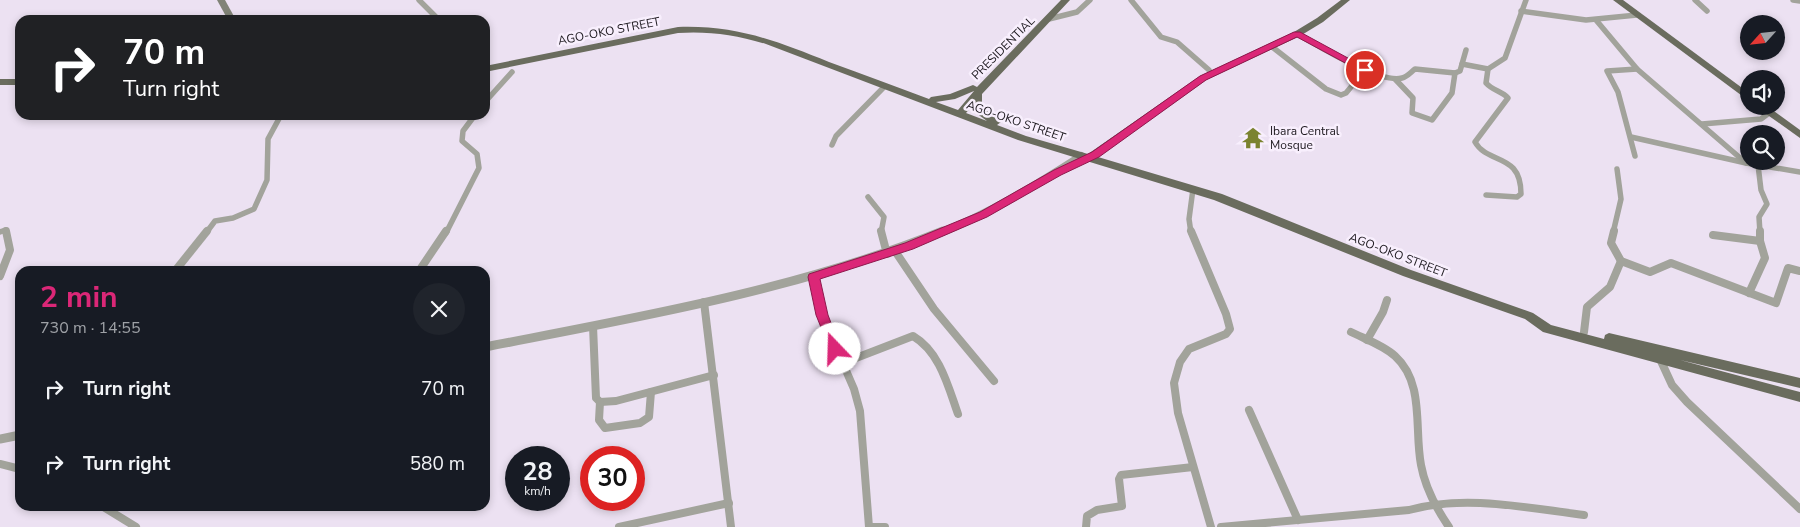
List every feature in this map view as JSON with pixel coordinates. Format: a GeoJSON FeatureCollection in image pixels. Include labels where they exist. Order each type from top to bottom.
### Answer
{"type":"FeatureCollection","features":[{"type":"Feature","properties":{"kind":"main road"},"geometry":{"type":"LineString","coordinates":[[215,0],[222,15]]}},
{"type":"Feature","properties":{"kind":"main road"},"geometry":{"type":"LineString","coordinates":[[221,0],[229,15]]}},
{"type":"Feature","properties":{"kind":"main road"},"geometry":{"type":"LineString","coordinates":[[934,99],[952,97],[976,89],[1058,0]]}},
{"type":"Feature","properties":{"kind":"main road","name":"PRESIDENTIAL"},"geometry":{"type":"LineString","coordinates":[[958,111],[976,89],[1049,19],[1066,0]]}},
{"type":"Feature","properties":{"kind":"main road"},"geometry":{"type":"LineString","coordinates":[[1088,155],[1209,70],[1304,24],[1338,0]]}},
{"type":"Feature","properties":{"kind":"main road"},"geometry":{"type":"LineString","coordinates":[[1088,155],[1203,78],[1297,34],[1346,0]]}},
{"type":"Feature","properties":{"kind":"main road"},"geometry":{"type":"LineString","coordinates":[[1617,0],[1740,91]]}},
{"type":"Feature","properties":{"kind":"main road"},"geometry":{"type":"LineString","coordinates":[[1625,0],[1740,84]]}},
{"type":"Feature","properties":{"kind":"main road"},"geometry":{"type":"LineString","coordinates":[[490,63],[675,24],[710,23],[762,32],[934,99],[958,111],[996,122],[1088,155],[1221,194],[1396,264],[1530,313],[1546,326],[1800,397]]}},
{"type":"Feature","properties":{"kind":"main road","name":"AGO-OKO STREET"},"geometry":{"type":"LineString","coordinates":[[490,65],[501,66],[678,30],[700,29],[754,37],[884,87],[958,111],[1022,138],[1088,155],[1194,189],[1300,228],[1416,276],[1530,313]]}},
{"type":"Feature","properties":{"kind":"main road"},"geometry":{"type":"LineString","coordinates":[[501,66],[512,72],[520,62]]}},
{"type":"Feature","properties":{"kind":"main road"},"geometry":{"type":"LineString","coordinates":[[0,76],[15,77]]}},
{"type":"Feature","properties":{"kind":"main road"},"geometry":{"type":"LineString","coordinates":[[0,82],[15,82]]}},
{"type":"Feature","properties":{"kind":"main road"},"geometry":{"type":"LineString","coordinates":[[976,89],[975,102],[977,108],[996,122]]}},
{"type":"Feature","properties":{"kind":"main road"},"geometry":{"type":"LineString","coordinates":[[1775,115],[1800,136]]}},
{"type":"Feature","properties":{"kind":"main road"},"geometry":{"type":"LineString","coordinates":[[1777,115],[1800,129]]}},
{"type":"Feature","properties":{"kind":"main road"},"geometry":{"type":"LineString","coordinates":[[1546,326],[1584,332],[1800,383]]}},
{"type":"Feature","properties":{"kind":"street"},"geometry":{"type":"LineString","coordinates":[[1049,19],[1077,12],[1090,0]]}},
{"type":"Feature","properties":{"kind":"street"},"geometry":{"type":"LineString","coordinates":[[1131,0],[1163,39],[1177,42],[1209,70]]}},
{"type":"Feature","properties":{"kind":"street"},"geometry":{"type":"LineString","coordinates":[[1462,64],[1488,69],[1505,58],[1526,0]]}},
{"type":"Feature","properties":{"kind":"street"},"geometry":{"type":"LineString","coordinates":[[1694,0],[1707,11]]}},
{"type":"Feature","properties":{"kind":"street"},"geometry":{"type":"LineString","coordinates":[[1794,0],[1800,1]]}},
{"type":"Feature","properties":{"kind":"street"},"geometry":{"type":"LineString","coordinates":[[422,1],[435,15]]}},
{"type":"Feature","properties":{"kind":"street"},"geometry":{"type":"LineString","coordinates":[[1521,11],[1554,17],[1596,20],[1637,15]]}},
{"type":"Feature","properties":{"kind":"street"},"geometry":{"type":"LineString","coordinates":[[1596,20],[1637,69],[1740,158]]}},
{"type":"Feature","properties":{"kind":"street"},"geometry":{"type":"LineString","coordinates":[[1297,34],[1365,70],[1395,79],[1406,77],[1415,69],[1455,74],[1460,71],[1466,50]]}},
{"type":"Feature","properties":{"kind":"street"},"geometry":{"type":"LineString","coordinates":[[1270,46],[1326,89],[1341,95],[1346,94],[1365,70]]}},
{"type":"Feature","properties":{"kind":"street"},"geometry":{"type":"LineString","coordinates":[[1486,195],[1517,197],[1521,194],[1521,181],[1507,162],[1476,145],[1508,98],[1505,94],[1488,87],[1486,83],[1488,69]]}},
{"type":"Feature","properties":{"kind":"street"},"geometry":{"type":"LineString","coordinates":[[1635,156],[1618,92],[1607,71],[1637,69]]}},
{"type":"Feature","properties":{"kind":"street"},"geometry":{"type":"LineString","coordinates":[[490,96],[512,72]]}},
{"type":"Feature","properties":{"kind":"street"},"geometry":{"type":"LineString","coordinates":[[1395,79],[1413,98],[1412,113],[1432,120],[1452,93],[1455,74]]}},
{"type":"Feature","properties":{"kind":"street"},"geometry":{"type":"LineString","coordinates":[[832,144],[836,136],[884,87]]}},
{"type":"Feature","properties":{"kind":"street"},"geometry":{"type":"LineString","coordinates":[[1702,124],[1761,119],[1765,115]]}},
{"type":"Feature","properties":{"kind":"street"},"geometry":{"type":"LineString","coordinates":[[179,266],[215,221],[246,214],[254,209],[267,180],[266,150],[268,139],[278,120]]}},
{"type":"Feature","properties":{"kind":"street"},"geometry":{"type":"LineString","coordinates":[[422,266],[444,234],[479,168],[477,154],[462,140],[465,128],[471,120]]}},
{"type":"Feature","properties":{"kind":"street"},"geometry":{"type":"LineString","coordinates":[[1630,137],[1740,162]]}},
{"type":"Feature","properties":{"kind":"street"},"geometry":{"type":"LineString","coordinates":[[490,345],[593,326],[814,277],[891,252],[984,215],[1088,155]]}},
{"type":"Feature","properties":{"kind":"street"},"geometry":{"type":"LineString","coordinates":[[1617,169],[1621,199],[1611,243],[1620,261],[1650,272],[1671,263],[1776,303],[1788,268],[1800,271]]}},
{"type":"Feature","properties":{"kind":"street"},"geometry":{"type":"LineString","coordinates":[[1749,292],[1765,258],[1760,241],[1759,217],[1767,208],[1767,204],[1761,190],[1759,170]]}},
{"type":"Feature","properties":{"kind":"street"},"geometry":{"type":"LineString","coordinates":[[1785,170],[1800,172]]}},
{"type":"Feature","properties":{"kind":"street"},"geometry":{"type":"LineString","coordinates":[[1194,189],[1189,219],[1191,232],[1226,314],[1230,329],[1226,334],[1189,349],[1180,362],[1174,383],[1178,413],[1211,527]]}},
{"type":"Feature","properties":{"kind":"street"},"geometry":{"type":"LineString","coordinates":[[868,197],[884,217],[880,236],[934,309],[994,381]]}},
{"type":"Feature","properties":{"kind":"street"},"geometry":{"type":"LineString","coordinates":[[0,232],[6,230],[10,250],[0,276]]}},
{"type":"Feature","properties":{"kind":"street"},"geometry":{"type":"LineString","coordinates":[[1713,235],[1760,241]]}},
{"type":"Feature","properties":{"kind":"street"},"geometry":{"type":"LineString","coordinates":[[1584,332],[1587,307],[1610,287],[1620,261]]}},
{"type":"Feature","properties":{"kind":"street"},"geometry":{"type":"LineString","coordinates":[[814,277],[822,315],[854,389],[863,428],[869,527],[885,527]]}},
{"type":"Feature","properties":{"kind":"street"},"geometry":{"type":"LineString","coordinates":[[1367,340],[1383,312],[1387,300]]}},
{"type":"Feature","properties":{"kind":"street"},"geometry":{"type":"LineString","coordinates":[[704,302],[731,527]]}},
{"type":"Feature","properties":{"kind":"street"},"geometry":{"type":"LineString","coordinates":[[593,326],[596,398],[600,402],[599,420],[604,428],[640,423],[649,417],[651,392]]}},
{"type":"Feature","properties":{"kind":"street"},"geometry":{"type":"LineString","coordinates":[[1351,332],[1395,356],[1406,369],[1415,399],[1421,463],[1425,482],[1434,503],[1449,527]]}},
{"type":"Feature","properties":{"kind":"street"},"geometry":{"type":"LineString","coordinates":[[843,363],[913,336],[920,339],[931,351],[958,414]]}},
{"type":"Feature","properties":{"kind":"street"},"geometry":{"type":"LineString","coordinates":[[1660,359],[1672,385],[1687,402],[1800,509]]}},
{"type":"Feature","properties":{"kind":"street"},"geometry":{"type":"LineString","coordinates":[[600,402],[616,401],[714,375]]}},
{"type":"Feature","properties":{"kind":"street"},"geometry":{"type":"LineString","coordinates":[[1249,410],[1265,449],[1286,486],[1298,520]]}},
{"type":"Feature","properties":{"kind":"street"},"geometry":{"type":"LineString","coordinates":[[0,439],[15,436]]}},
{"type":"Feature","properties":{"kind":"street"},"geometry":{"type":"LineString","coordinates":[[0,464],[15,468]]}},
{"type":"Feature","properties":{"kind":"street"},"geometry":{"type":"LineString","coordinates":[[1086,527],[1087,516],[1092,513],[1122,506],[1119,479],[1121,475],[1193,467]]}},
{"type":"Feature","properties":{"kind":"street"},"geometry":{"type":"LineString","coordinates":[[618,527],[728,503]]}},
{"type":"Feature","properties":{"kind":"street"},"geometry":{"type":"LineString","coordinates":[[1221,527],[1409,510],[1434,503],[1478,503],[1584,516]]}},
{"type":"Feature","properties":{"kind":"street"},"geometry":{"type":"LineString","coordinates":[[110,511],[136,527]]}},
{"type":"Feature","properties":{"kind":"place","name":"Ibara Central Mosque"},"geometry":{"type":"Point","coordinates":[1253,138]}},
{"type":"Feature","properties":{"kind":"route"},"geometry":{"type":"LineString","coordinates":[[835,349],[822,315],[814,277],[909,246],[984,215],[1057,172],[1096,155],[1203,78],[1297,34],[1365,70]]}}]}
